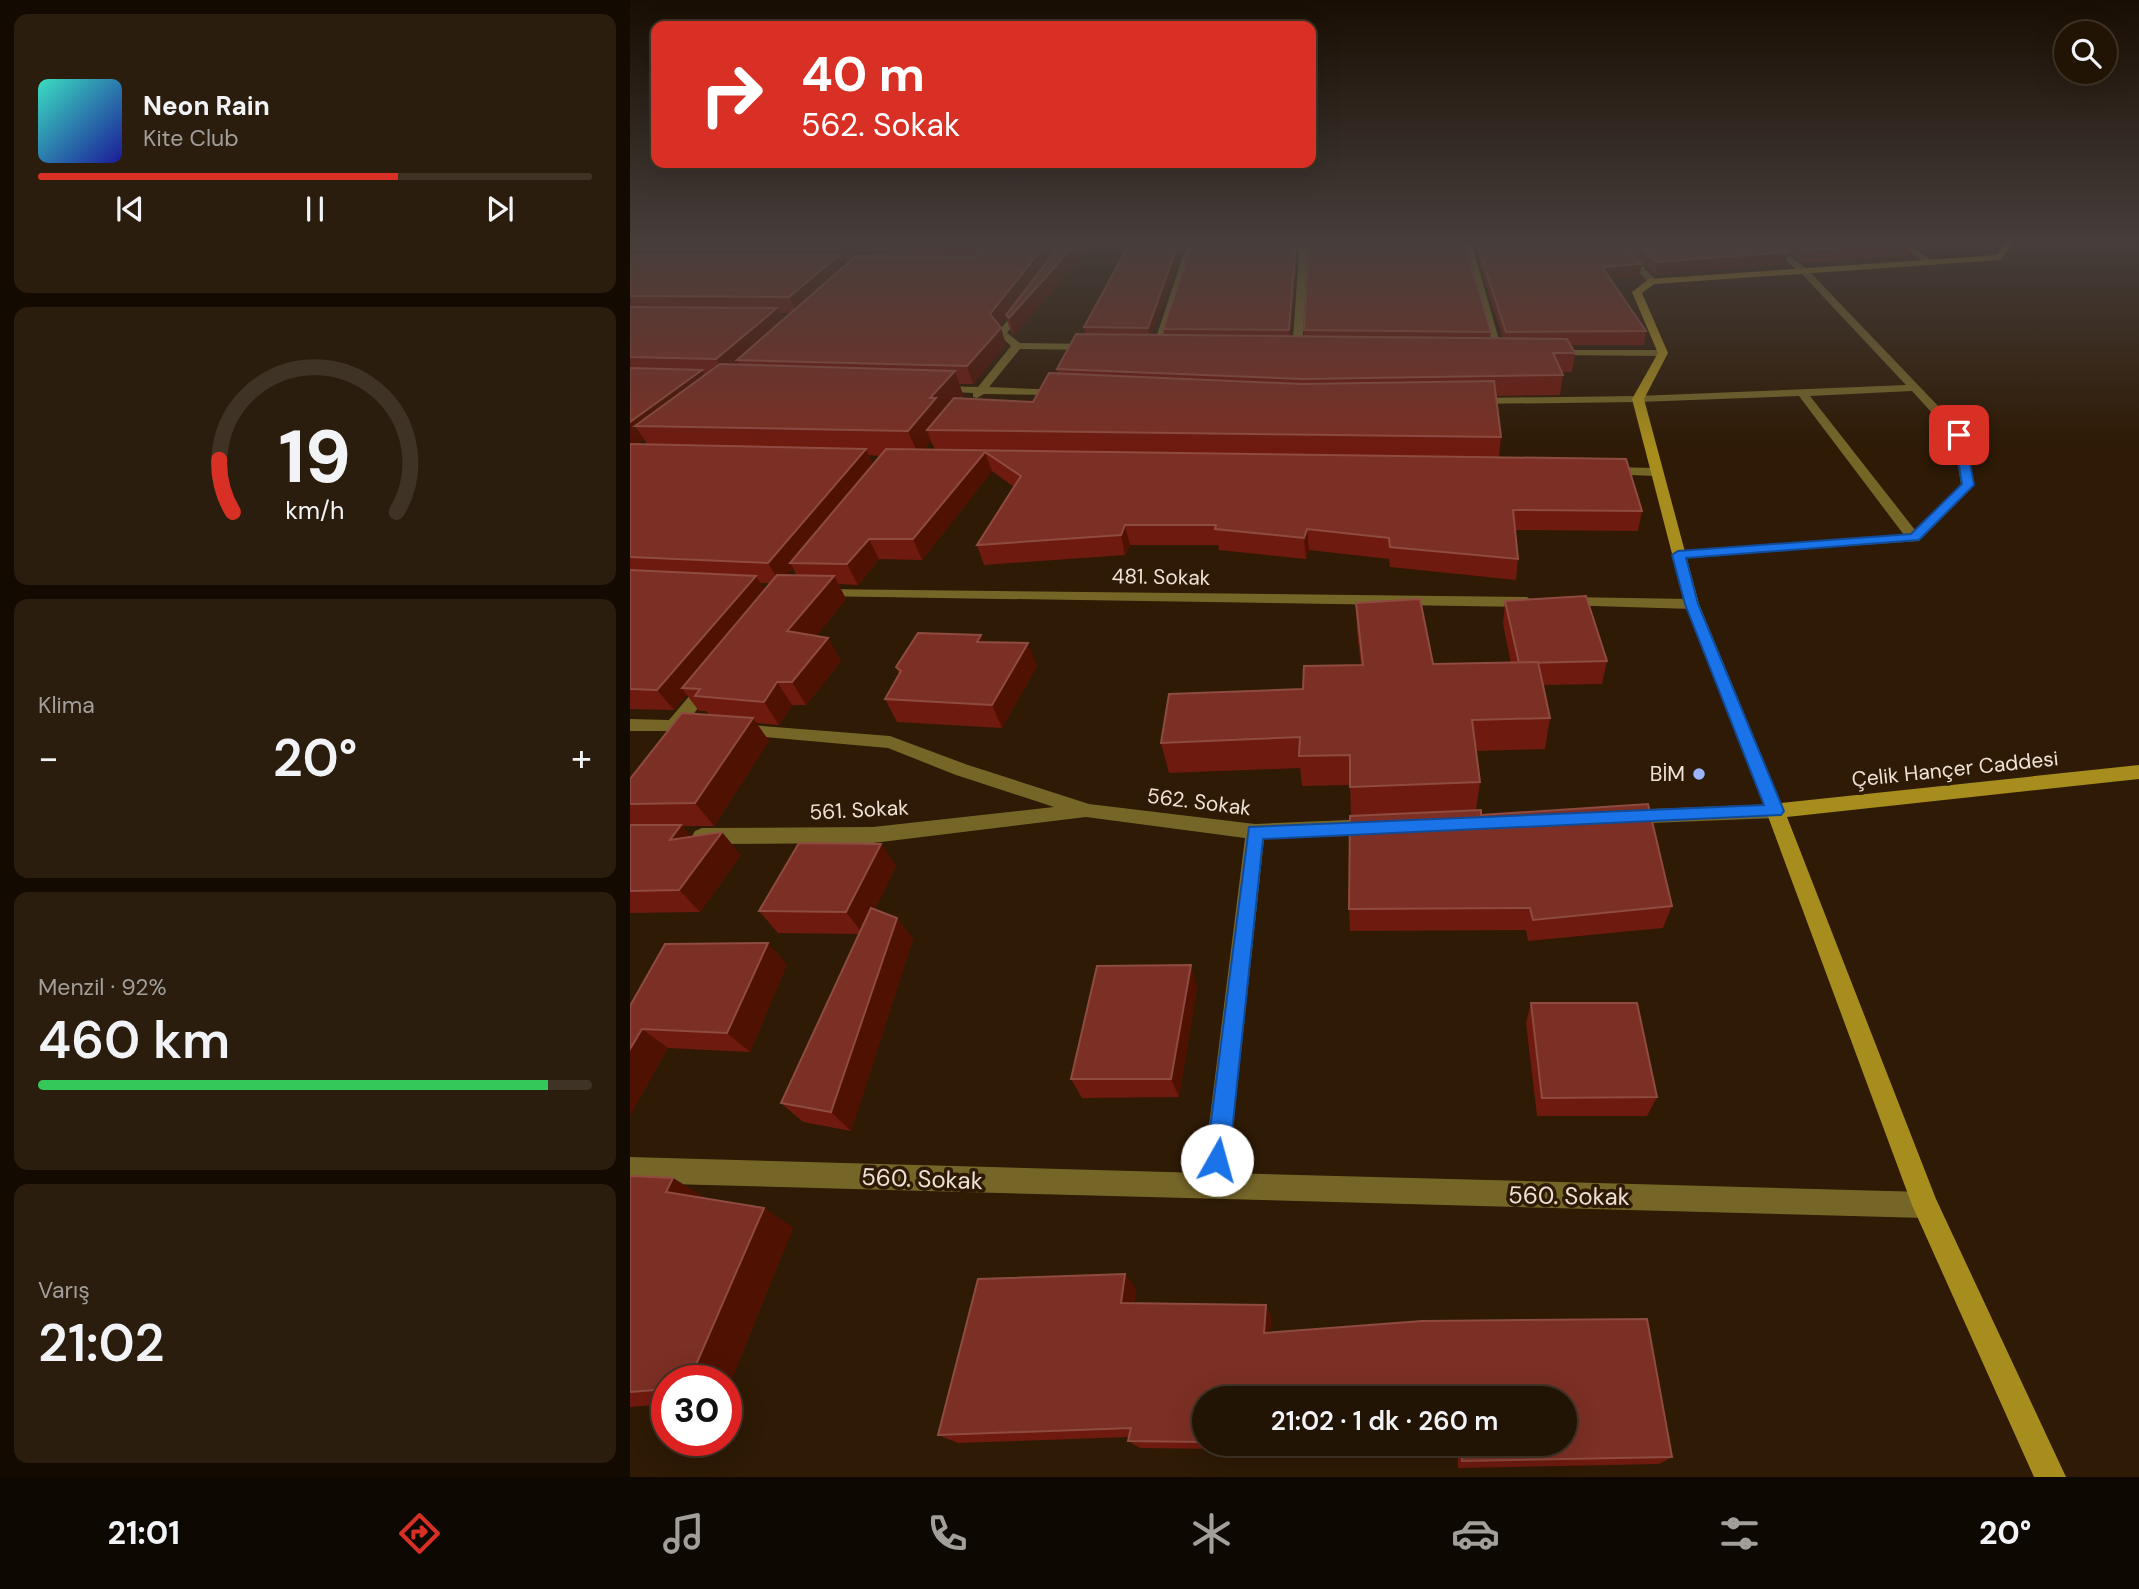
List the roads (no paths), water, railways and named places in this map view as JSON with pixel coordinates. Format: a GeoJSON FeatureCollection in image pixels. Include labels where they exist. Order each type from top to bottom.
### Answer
{"type":"FeatureCollection","features":[{"type":"Feature","properties":{"kind":"street"},"geometry":{"type":"LineString","coordinates":[[1019,310],[1002,334],[1017,346],[1100,347]]}},
{"type":"Feature","properties":{"kind":"street"},"geometry":{"type":"LineString","coordinates":[[1156,348],[1169,310]]}},
{"type":"Feature","properties":{"kind":"street"},"geometry":{"type":"LineString","coordinates":[[1297,351],[1300,310]]}},
{"type":"Feature","properties":{"kind":"street"},"geometry":{"type":"LineString","coordinates":[[1487,310],[1499,352]]}},
{"type":"Feature","properties":{"kind":"street"},"geometry":{"type":"LineString","coordinates":[[1645,310],[1663,353]]}},
{"type":"Feature","properties":{"kind":"street"},"geometry":{"type":"LineString","coordinates":[[1678,555],[1914,538],[1968,485],[1959,435],[1842,310]]}},
{"type":"Feature","properties":{"kind":"street"},"geometry":{"type":"LineString","coordinates":[[973,400],[1017,346]]}},
{"type":"Feature","properties":{"kind":"street"},"geometry":{"type":"LineString","coordinates":[[1142,348],[1169,348]]}},
{"type":"Feature","properties":{"kind":"street"},"geometry":{"type":"LineString","coordinates":[[1284,351],[1310,351]]}},
{"type":"Feature","properties":{"kind":"street"},"geometry":{"type":"LineString","coordinates":[[1485,352],[1512,352]]}},
{"type":"Feature","properties":{"kind":"street"},"geometry":{"type":"LineString","coordinates":[[1540,353],[1663,353]]}},
{"type":"Feature","properties":{"kind":"street"},"geometry":{"type":"LineString","coordinates":[[1663,353],[1638,399],[1692,604],[1775,811],[1925,1205],[2050,1477]]}},
{"type":"Feature","properties":{"kind":"street"},"geometry":{"type":"LineString","coordinates":[[926,388],[1075,394]]}},
{"type":"Feature","properties":{"kind":"street"},"geometry":{"type":"LineString","coordinates":[[1457,402],[1638,399],[1917,388]]}},
{"type":"Feature","properties":{"kind":"street"},"geometry":{"type":"LineString","coordinates":[[1802,393],[1914,538]]}},
{"type":"Feature","properties":{"kind":"street"},"geometry":{"type":"LineString","coordinates":[[1587,471],[1656,472]]}},
{"type":"Feature","properties":{"kind":"street","name":"481. Sokak"},"geometry":{"type":"LineString","coordinates":[[810,593],[1692,604]]}},
{"type":"Feature","properties":{"kind":"street"},"geometry":{"type":"LineString","coordinates":[[675,725],[718,672]]}},
{"type":"Feature","properties":{"kind":"street","name":"562. Sokak"},"geometry":{"type":"LineString","coordinates":[[630,725],[675,725],[890,742],[961,770],[1089,811],[1255,832],[1392,826]]}},
{"type":"Feature","properties":{"kind":"street","name":"Çelik Hançer Caddesi"},"geometry":{"type":"LineString","coordinates":[[1775,811],[2139,772]]}},
{"type":"Feature","properties":{"kind":"street","name":"561. Sokak"},"geometry":{"type":"LineString","coordinates":[[684,836],[873,835],[1089,811]]}},
{"type":"Feature","properties":{"kind":"street"},"geometry":{"type":"LineString","coordinates":[[1611,817],[1775,811]]}},
{"type":"Feature","properties":{"kind":"street"},"geometry":{"type":"LineString","coordinates":[[1214,1187],[1255,832]]}},
{"type":"Feature","properties":{"kind":"street","name":"560. Sokak"},"geometry":{"type":"LineString","coordinates":[[630,1170],[1925,1205]]}},
{"type":"Feature","properties":{"kind":"place","name":"BİM"},"geometry":{"type":"Point","coordinates":[1699,774]}}]}
